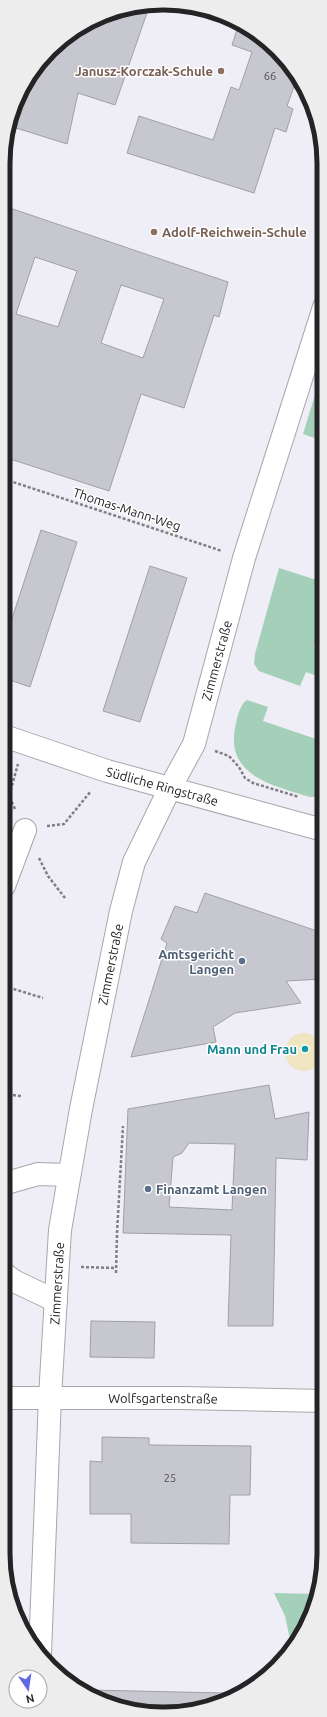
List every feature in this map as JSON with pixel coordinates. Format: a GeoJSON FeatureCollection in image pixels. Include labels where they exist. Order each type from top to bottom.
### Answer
{"type":"FeatureCollection","features":[{"type":"Feature","properties":{"kind":"street","name":"Zimmerstraße"},"geometry":{"type":"LineString","coordinates":[[40,1645],[50,1397],[60,1230],[69,1175],[120,919],[134,862],[170,788],[194,744],[244,558],[317,329]]}},
{"type":"Feature","properties":{"kind":"street","name":"Südliche Ringstraße"},"geometry":{"type":"LineString","coordinates":[[14,740],[107,771],[317,828]]}},
{"type":"Feature","properties":{"kind":"street"},"geometry":{"type":"LineString","coordinates":[[10,863],[21,822]]}},
{"type":"Feature","properties":{"kind":"street"},"geometry":{"type":"LineString","coordinates":[[10,1182],[38,1174],[69,1175]]}},
{"type":"Feature","properties":{"kind":"street"},"geometry":{"type":"LineString","coordinates":[[10,1278],[56,1301]]}},
{"type":"Feature","properties":{"kind":"street","name":"Wolfsgartenstraße"},"geometry":{"type":"LineString","coordinates":[[10,1398],[50,1397],[317,1401]]}},
{"type":"Feature","properties":{"kind":"path","name":"Thomas-Mann-Weg"},"geometry":{"type":"LineString","coordinates":[[10,481],[244,558]]}},
{"type":"Feature","properties":{"kind":"path"},"geometry":{"type":"LineString","coordinates":[[14,740],[10,796],[21,822],[64,824],[107,771]]}},
{"type":"Feature","properties":{"kind":"path"},"geometry":{"type":"LineString","coordinates":[[194,744],[228,756],[239,767],[244,778],[253,783],[302,798]]}},
{"type":"Feature","properties":{"kind":"path"},"geometry":{"type":"LineString","coordinates":[[10,988],[43,998]]}},
{"type":"Feature","properties":{"kind":"path"},"geometry":{"type":"LineString","coordinates":[[10,1095],[21,1096]]}},
{"type":"Feature","properties":{"kind":"path"},"geometry":{"type":"LineString","coordinates":[[116,1273],[123,1126]]}},
{"type":"Feature","properties":{"kind":"path"},"geometry":{"type":"LineString","coordinates":[[77,1266],[116,1268]]}},
{"type":"Feature","properties":{"kind":"green space"},"geometry":{"type":"Polygon","coordinates":[[[317,388],[317,439],[303,434],[317,388]]]}},
{"type":"Feature","properties":{"kind":"green space"},"geometry":{"type":"Polygon","coordinates":[[[279,568],[317,580],[317,638],[314,648],[317,649],[317,676],[306,672],[300,686],[259,671],[254,664],[255,654],[279,568]]]}},
{"type":"Feature","properties":{"kind":"green space"},"geometry":{"type":"Polygon","coordinates":[[[247,700],[268,707],[263,721],[316,739],[317,736],[317,797],[310,797],[282,788],[256,777],[238,758],[234,745],[235,728],[240,709],[247,700]]]}},
{"type":"Feature","properties":{"kind":"green space"},"geometry":{"type":"Polygon","coordinates":[[[274,1593],[312,1594],[301,1621],[289,1642],[290,1639],[285,1616],[274,1593]]]}},
{"type":"Feature","properties":{"kind":"sand"},"geometry":{"type":"Polygon","coordinates":[[[300,1033],[308,1033],[317,1037],[317,1067],[308,1071],[300,1071],[290,1066],[285,1056],[285,1048],[290,1038],[300,1033]]]}},
{"type":"Feature","properties":{"kind":"building"},"geometry":{"type":"Polygon","coordinates":[[[148,11],[115,105],[78,93],[67,144],[14,127],[18,114],[36,78],[48,62],[62,48],[78,36],[114,18],[148,11]]]}},
{"type":"Feature","properties":{"kind":"building"},"geometry":{"type":"Polygon","coordinates":[[[237,29],[249,36],[265,48],[279,62],[295,85],[287,106],[293,109],[286,132],[275,128],[254,193],[127,153],[139,116],[213,140],[231,87],[239,90],[252,52],[232,45],[237,29]]]}},
{"type":"Feature","properties":{"kind":"building"},"geometry":{"type":"Polygon","coordinates":[[[10,208],[228,282],[219,317],[214,315],[184,408],[141,394],[109,491],[10,459],[10,208]],[[35,257],[16,314],[58,327],[77,271],[35,257]],[[121,285],[101,343],[143,358],[164,299],[121,285]]]}},
{"type":"Feature","properties":{"kind":"building"},"geometry":{"type":"Polygon","coordinates":[[[41,530],[77,542],[30,687],[10,680],[10,625],[41,530]]]}},
{"type":"Feature","properties":{"kind":"building"},"geometry":{"type":"Polygon","coordinates":[[[150,566],[187,578],[140,722],[103,711],[150,566]]]}},
{"type":"Feature","properties":{"kind":"building","name":"Amtsgericht Langen"},"geometry":{"type":"Polygon","coordinates":[[[205,893],[317,931],[317,979],[286,981],[301,1003],[235,1013],[213,1027],[216,1042],[131,1057],[167,943],[161,939],[175,906],[197,913],[205,893]]]}},
{"type":"Feature","properties":{"kind":"building","name":"Finanzamt Langen"},"geometry":{"type":"Polygon","coordinates":[[[269,1085],[275,1119],[309,1112],[307,1160],[276,1158],[273,1326],[228,1326],[231,1235],[123,1233],[128,1109],[269,1085]],[[189,1143],[182,1153],[173,1157],[169,1207],[232,1210],[235,1144],[189,1143]]]}},
{"type":"Feature","properties":{"kind":"building"},"geometry":{"type":"Polygon","coordinates":[[[91,1321],[155,1322],[154,1358],[90,1357],[91,1321]]]}},
{"type":"Feature","properties":{"kind":"building"},"geometry":{"type":"Polygon","coordinates":[[[102,1437],[149,1438],[149,1445],[251,1446],[250,1495],[230,1495],[229,1544],[131,1543],[131,1514],[90,1514],[90,1461],[102,1462],[102,1437]]]}},
{"type":"Feature","properties":{"kind":"building"},"geometry":{"type":"Polygon","coordinates":[[[94,1690],[224,1693],[213,1699],[184,1706],[153,1707],[124,1702],[94,1690]]]}},
{"type":"Feature","properties":{"kind":"place","name":"Janusz-Korczak-Schule"},"geometry":{"type":"Point","coordinates":[221,71]}},
{"type":"Feature","properties":{"kind":"place","name":"Adolf-Reichwein-Schule"},"geometry":{"type":"Point","coordinates":[154,232]}},
{"type":"Feature","properties":{"kind":"place","name":"Amtsgericht Langen"},"geometry":{"type":"Point","coordinates":[242,961]}},
{"type":"Feature","properties":{"kind":"place","name":"Mann und Frau"},"geometry":{"type":"Point","coordinates":[305,1049]}},
{"type":"Feature","properties":{"kind":"place","name":"Finanzamt Langen"},"geometry":{"type":"Point","coordinates":[148,1189]}}]}
